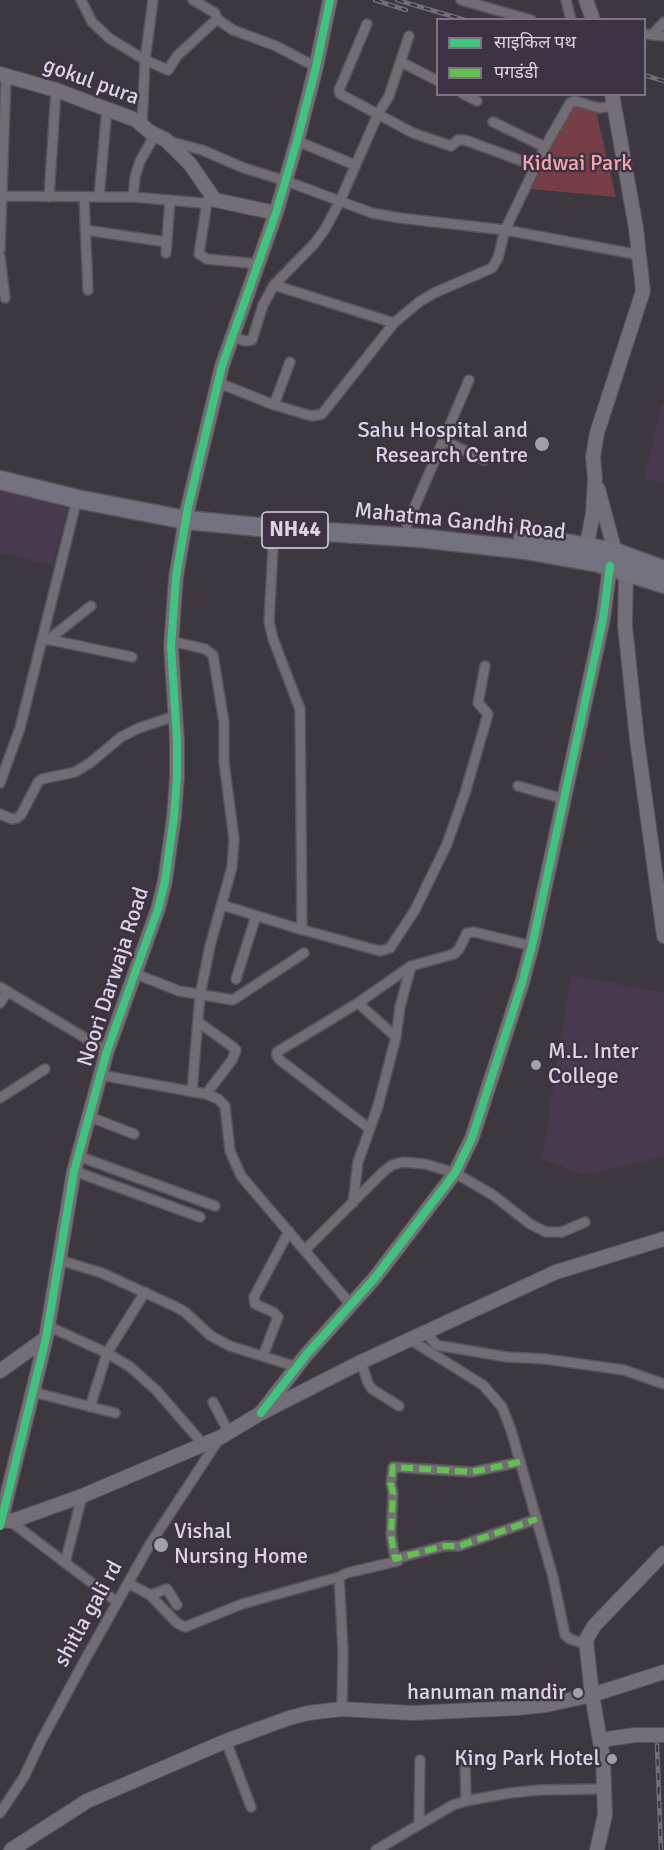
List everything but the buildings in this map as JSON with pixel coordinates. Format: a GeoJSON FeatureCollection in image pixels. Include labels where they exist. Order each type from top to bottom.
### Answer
{"type":"FeatureCollection","features":[{"type":"Feature","properties":{"kind":"highway","name":"Mahatma Gandhi Road"},"geometry":{"type":"LineString","coordinates":[[0,468],[187,514],[407,525],[586,554],[617,563],[664,570]]}},
{"type":"Feature","properties":{"kind":"highway","name":"Mahatma Gandhi Road"},"geometry":{"type":"LineString","coordinates":[[0,480],[77,499],[274,529],[420,538],[586,554]]}},
{"type":"Feature","properties":{"kind":"highway","name":"Mahatma Gandhi Road"},"geometry":{"type":"LineString","coordinates":[[617,563],[664,584]]}},
{"type":"Feature","properties":{"kind":"street"},"geometry":{"type":"LineString","coordinates":[[81,0],[92,21],[102,32],[145,60],[168,70],[177,56],[217,20]]}},
{"type":"Feature","properties":{"kind":"street"},"geometry":{"type":"LineString","coordinates":[[142,124],[145,60],[153,0]]}},
{"type":"Feature","properties":{"kind":"street"},"geometry":{"type":"LineString","coordinates":[[193,0],[215,13],[217,20],[233,30],[276,46],[316,66]]}},
{"type":"Feature","properties":{"kind":"street","name":"Noori Darwaja Road"},"geometry":{"type":"LineString","coordinates":[[3,1522],[47,1332],[74,1171],[107,1051],[158,909],[170,854],[177,777],[171,641],[176,578],[187,514],[222,366],[286,181],[316,66],[330,0]]}},
{"type":"Feature","properties":{"kind":"street"},"geometry":{"type":"LineString","coordinates":[[461,0],[478,2],[525,18]]}},
{"type":"Feature","properties":{"kind":"street"},"geometry":{"type":"LineString","coordinates":[[566,0],[570,18]]}},
{"type":"Feature","properties":{"kind":"street"},"geometry":{"type":"LineString","coordinates":[[586,0],[592,18]]}},
{"type":"Feature","properties":{"kind":"street"},"geometry":{"type":"LineString","coordinates":[[648,35],[664,22]]}},
{"type":"Feature","properties":{"kind":"street"},"geometry":{"type":"LineString","coordinates":[[367,24],[339,92],[413,133],[451,146],[458,140],[465,140],[536,166]]}},
{"type":"Feature","properties":{"kind":"street"},"geometry":{"type":"LineString","coordinates":[[648,35],[664,36]]}},
{"type":"Feature","properties":{"kind":"street"},"geometry":{"type":"LineString","coordinates":[[233,338],[252,340],[263,305],[274,285],[325,230],[378,114],[389,96],[409,36]]}},
{"type":"Feature","properties":{"kind":"street"},"geometry":{"type":"LineString","coordinates":[[401,62],[436,80]]}},
{"type":"Feature","properties":{"kind":"street"},"geometry":{"type":"LineString","coordinates":[[0,250],[3,75]]}},
{"type":"Feature","properties":{"kind":"street","name":"gokul pura"},"geometry":{"type":"LineString","coordinates":[[3,75],[56,90],[131,117],[160,137],[190,164],[211,201]]}},
{"type":"Feature","properties":{"kind":"street"},"geometry":{"type":"LineString","coordinates":[[49,197],[56,90]]}},
{"type":"Feature","properties":{"kind":"street"},"geometry":{"type":"LineString","coordinates":[[467,96],[477,101]]}},
{"type":"Feature","properties":{"kind":"street"},"geometry":{"type":"LineString","coordinates":[[219,383],[274,405],[312,416],[322,414],[394,323],[434,293],[492,268],[498,258],[506,230],[545,147],[572,102],[599,108],[613,100],[640,255],[643,291],[597,433],[593,457],[595,478],[625,603],[625,626],[636,728],[664,936]]}},
{"type":"Feature","properties":{"kind":"street"},"geometry":{"type":"LineString","coordinates":[[99,197],[107,108]]}},
{"type":"Feature","properties":{"kind":"street"},"geometry":{"type":"LineString","coordinates":[[493,122],[545,147]]}},
{"type":"Feature","properties":{"kind":"street"},"geometry":{"type":"LineString","coordinates":[[133,197],[140,160],[160,137],[385,216],[506,230],[640,255]]}},
{"type":"Feature","properties":{"kind":"street"},"geometry":{"type":"LineString","coordinates":[[297,141],[355,165]]}},
{"type":"Feature","properties":{"kind":"street"},"geometry":{"type":"LineString","coordinates":[[0,196],[133,197],[211,201],[240,204],[276,213]]}},
{"type":"Feature","properties":{"kind":"street"},"geometry":{"type":"LineString","coordinates":[[84,197],[88,290]]}},
{"type":"Feature","properties":{"kind":"street"},"geometry":{"type":"LineString","coordinates":[[166,253],[170,200]]}},
{"type":"Feature","properties":{"kind":"street"},"geometry":{"type":"LineString","coordinates":[[211,201],[199,254],[207,259],[259,264]]}},
{"type":"Feature","properties":{"kind":"street"},"geometry":{"type":"LineString","coordinates":[[85,230],[167,242]]}},
{"type":"Feature","properties":{"kind":"street"},"geometry":{"type":"LineString","coordinates":[[0,257],[5,298]]}},
{"type":"Feature","properties":{"kind":"street"},"geometry":{"type":"LineString","coordinates":[[274,285],[394,323]]}},
{"type":"Feature","properties":{"kind":"street"},"geometry":{"type":"LineString","coordinates":[[274,405],[290,362]]}},
{"type":"Feature","properties":{"kind":"street"},"geometry":{"type":"LineString","coordinates":[[407,525],[469,380]]}},
{"type":"Feature","properties":{"kind":"street"},"geometry":{"type":"LineString","coordinates":[[443,440],[484,460]]}},
{"type":"Feature","properties":{"kind":"street"},"geometry":{"type":"LineString","coordinates":[[586,554],[592,519],[595,478]]}},
{"type":"Feature","properties":{"kind":"street"},"geometry":{"type":"LineString","coordinates":[[0,783],[20,728],[32,674],[47,641],[77,499]]}},
{"type":"Feature","properties":{"kind":"street"},"geometry":{"type":"LineString","coordinates":[[274,529],[269,622],[273,639],[297,700],[300,717],[302,930]]}},
{"type":"Feature","properties":{"kind":"street"},"geometry":{"type":"LineString","coordinates":[[261,1413],[297,1367],[374,1280],[455,1173],[472,1138],[532,946],[605,603],[617,563]]}},
{"type":"Feature","properties":{"kind":"street"},"geometry":{"type":"LineString","coordinates":[[605,603],[625,603]]}},
{"type":"Feature","properties":{"kind":"street"},"geometry":{"type":"LineString","coordinates":[[47,641],[91,606]]}},
{"type":"Feature","properties":{"kind":"street"},"geometry":{"type":"LineString","coordinates":[[47,641],[132,657]]}},
{"type":"Feature","properties":{"kind":"street"},"geometry":{"type":"LineString","coordinates":[[171,641],[209,650],[213,655],[225,722],[225,762],[234,840],[232,867],[210,946],[200,995],[192,1092]]}},
{"type":"Feature","properties":{"kind":"street"},"geometry":{"type":"LineString","coordinates":[[222,905],[380,951],[390,948],[415,910],[447,844],[465,793],[488,714],[477,702],[485,666]]}},
{"type":"Feature","properties":{"kind":"street"},"geometry":{"type":"LineString","coordinates":[[0,814],[12,819],[17,818],[42,779],[75,772],[90,763],[122,736],[175,716]]}},
{"type":"Feature","properties":{"kind":"street"},"geometry":{"type":"LineString","coordinates":[[518,786],[564,798]]}},
{"type":"Feature","properties":{"kind":"street"},"geometry":{"type":"LineString","coordinates":[[236,979],[256,916]]}},
{"type":"Feature","properties":{"kind":"street"},"geometry":{"type":"LineString","coordinates":[[370,1129],[280,1060],[277,1053],[358,1003],[411,966],[454,954],[459,949],[465,935],[470,932],[532,946]]}},
{"type":"Feature","properties":{"kind":"street"},"geometry":{"type":"LineString","coordinates":[[136,974],[179,991],[233,1000],[304,953]]}},
{"type":"Feature","properties":{"kind":"street"},"geometry":{"type":"LineString","coordinates":[[353,1203],[358,1162],[378,1106],[411,966]]}},
{"type":"Feature","properties":{"kind":"street"},"geometry":{"type":"LineString","coordinates":[[0,1003],[4,989],[107,1051]]}},
{"type":"Feature","properties":{"kind":"street"},"geometry":{"type":"LineString","coordinates":[[358,1003],[396,1037]]}},
{"type":"Feature","properties":{"kind":"street"},"geometry":{"type":"LineString","coordinates":[[198,1022],[236,1050],[232,1060],[206,1094]]}},
{"type":"Feature","properties":{"kind":"street"},"geometry":{"type":"LineString","coordinates":[[0,1098],[45,1069]]}},
{"type":"Feature","properties":{"kind":"street"},"geometry":{"type":"LineString","coordinates":[[100,1075],[206,1094],[219,1099],[225,1106],[230,1151],[241,1176],[306,1249],[352,1306]]}},
{"type":"Feature","properties":{"kind":"street"},"geometry":{"type":"LineString","coordinates":[[90,1117],[134,1134]]}},
{"type":"Feature","properties":{"kind":"street"},"geometry":{"type":"LineString","coordinates":[[78,1156],[215,1206]]}},
{"type":"Feature","properties":{"kind":"street"},"geometry":{"type":"LineString","coordinates":[[306,1249],[383,1172],[392,1165],[403,1162],[418,1162],[455,1173],[493,1195],[530,1224],[546,1232],[562,1232],[585,1222]]}},
{"type":"Feature","properties":{"kind":"street"},"geometry":{"type":"LineString","coordinates":[[74,1171],[200,1217]]}},
{"type":"Feature","properties":{"kind":"street"},"geometry":{"type":"LineString","coordinates":[[263,1356],[278,1317],[273,1312],[255,1304],[254,1297],[289,1231]]}},
{"type":"Feature","properties":{"kind":"street"},"geometry":{"type":"LineString","coordinates":[[3,1522],[82,1496],[225,1435],[261,1413],[361,1362],[556,1272],[664,1239]]}},
{"type":"Feature","properties":{"kind":"street"},"geometry":{"type":"LineString","coordinates":[[59,1260],[102,1273],[145,1292],[185,1312],[219,1340],[297,1367]]}},
{"type":"Feature","properties":{"kind":"street"},"geometry":{"type":"LineString","coordinates":[[90,1407],[107,1353],[145,1292]]}},
{"type":"Feature","properties":{"kind":"street"},"geometry":{"type":"LineString","coordinates":[[0,1371],[47,1332],[107,1353],[129,1366],[148,1383],[203,1444]]}},
{"type":"Feature","properties":{"kind":"street"},"geometry":{"type":"LineString","coordinates":[[426,1332],[436,1345],[507,1357],[545,1359],[624,1370],[664,1384]]}},
{"type":"Feature","properties":{"kind":"street"},"geometry":{"type":"LineString","coordinates":[[409,1339],[488,1389],[502,1407],[537,1519],[553,1577],[565,1635],[570,1640],[585,1644]]}},
{"type":"Feature","properties":{"kind":"street"},"geometry":{"type":"LineString","coordinates":[[361,1362],[372,1389],[399,1406]]}},
{"type":"Feature","properties":{"kind":"street"},"geometry":{"type":"LineString","coordinates":[[33,1392],[115,1413]]}},
{"type":"Feature","properties":{"kind":"street"},"geometry":{"type":"LineString","coordinates":[[213,1402],[225,1435]]}},
{"type":"Feature","properties":{"kind":"street","name":"shitla gali rd"},"geometry":{"type":"LineString","coordinates":[[0,1814],[24,1777],[41,1741],[150,1544],[225,1435]]}},
{"type":"Feature","properties":{"kind":"street"},"geometry":{"type":"LineString","coordinates":[[520,1462],[472,1472],[393,1467],[391,1535],[394,1559],[444,1546],[459,1546],[537,1519]]}},
{"type":"Feature","properties":{"kind":"street"},"geometry":{"type":"LineString","coordinates":[[64,1563],[82,1496]]}},
{"type":"Feature","properties":{"kind":"street"},"geometry":{"type":"LineString","coordinates":[[3,1522],[117,1602]]}},
{"type":"Feature","properties":{"kind":"street"},"geometry":{"type":"LineString","coordinates":[[597,1850],[605,1815],[604,1789],[601,1740],[585,1644],[594,1626],[664,1553]]}},
{"type":"Feature","properties":{"kind":"street"},"geometry":{"type":"LineString","coordinates":[[128,1583],[150,1595],[177,1623],[185,1627],[242,1604],[398,1560]]}},
{"type":"Feature","properties":{"kind":"street"},"geometry":{"type":"LineString","coordinates":[[339,1577],[343,1651],[342,1709]]}},
{"type":"Feature","properties":{"kind":"street"},"geometry":{"type":"LineString","coordinates":[[150,1595],[167,1589],[177,1605]]}},
{"type":"Feature","properties":{"kind":"street"},"geometry":{"type":"LineString","coordinates":[[11,1850],[87,1801],[289,1718],[342,1709],[413,1713],[546,1705],[592,1695],[664,1672]]}},
{"type":"Feature","properties":{"kind":"street"},"geometry":{"type":"LineString","coordinates":[[601,1740],[635,1735],[664,1735]]}},
{"type":"Feature","properties":{"kind":"street"},"geometry":{"type":"LineString","coordinates":[[226,1742],[251,1807]]}},
{"type":"Feature","properties":{"kind":"street"},"geometry":{"type":"LineString","coordinates":[[465,1759],[466,1801]]}},
{"type":"Feature","properties":{"kind":"street"},"geometry":{"type":"LineString","coordinates":[[419,1824],[420,1760]]}},
{"type":"Feature","properties":{"kind":"street"},"geometry":{"type":"LineString","coordinates":[[376,1850],[453,1805],[466,1801],[533,1791],[604,1789]]}},
{"type":"Feature","properties":{"kind":"shaded area"},"geometry":{"type":"Polygon","coordinates":[[[662,402],[664,403],[664,483],[645,479],[662,402]]]}},
{"type":"Feature","properties":{"kind":"shaded area"},"geometry":{"type":"Polygon","coordinates":[[[0,488],[68,509],[52,565],[0,552],[0,488]]]}},
{"type":"Feature","properties":{"kind":"shaded area"},"geometry":{"type":"Polygon","coordinates":[[[571,975],[664,993],[664,1156],[584,1175],[542,1159],[571,975]]]}},
{"type":"Feature","properties":{"kind":"green space","name":"Kidwai Park"},"geometry":{"type":"Polygon","coordinates":[[[572,105],[596,111],[616,197],[531,189],[572,105]]]}},
{"type":"Feature","properties":{"kind":"railway"},"geometry":{"type":"LineString","coordinates":[[375,0],[406,10]]}},
{"type":"Feature","properties":{"kind":"railway"},"geometry":{"type":"LineString","coordinates":[[397,0],[458,18]]}},
{"type":"Feature","properties":{"kind":"railway"},"geometry":{"type":"LineString","coordinates":[[646,76],[664,81]]}},
{"type":"Feature","properties":{"kind":"railway"},"geometry":{"type":"LineString","coordinates":[[657,1745],[661,1850]]}},
{"type":"Feature","properties":{"kind":"marked path"},"geometry":{"type":"LineString","coordinates":[[520,1462],[472,1472],[393,1467],[391,1535],[395,1559],[444,1546],[459,1546],[537,1519]]}},
{"type":"Feature","properties":{"kind":"cycle path"},"geometry":{"type":"LineString","coordinates":[[0,1526],[46,1338],[74,1171],[107,1051],[158,909],[165,881],[177,777],[171,646],[176,577],[188,507],[222,366],[276,213],[297,141],[330,0]]}},
{"type":"Feature","properties":{"kind":"cycle path"},"geometry":{"type":"LineString","coordinates":[[261,1413],[306,1355],[374,1279],[455,1173],[472,1138],[532,946],[603,619],[610,566]]}},
{"type":"Feature","properties":{"kind":"place","name":"Sahu Hospital and Research Centre"},"geometry":{"type":"Point","coordinates":[542,444]}},
{"type":"Feature","properties":{"kind":"place","name":"M.L. Inter College"},"geometry":{"type":"Point","coordinates":[536,1065]}},
{"type":"Feature","properties":{"kind":"place","name":"Vishal Nursing Home"},"geometry":{"type":"Point","coordinates":[161,1545]}},
{"type":"Feature","properties":{"kind":"place","name":"hanuman mandir"},"geometry":{"type":"Point","coordinates":[578,1693]}},
{"type":"Feature","properties":{"kind":"place","name":"King Park Hotel"},"geometry":{"type":"Point","coordinates":[612,1759]}}]}
